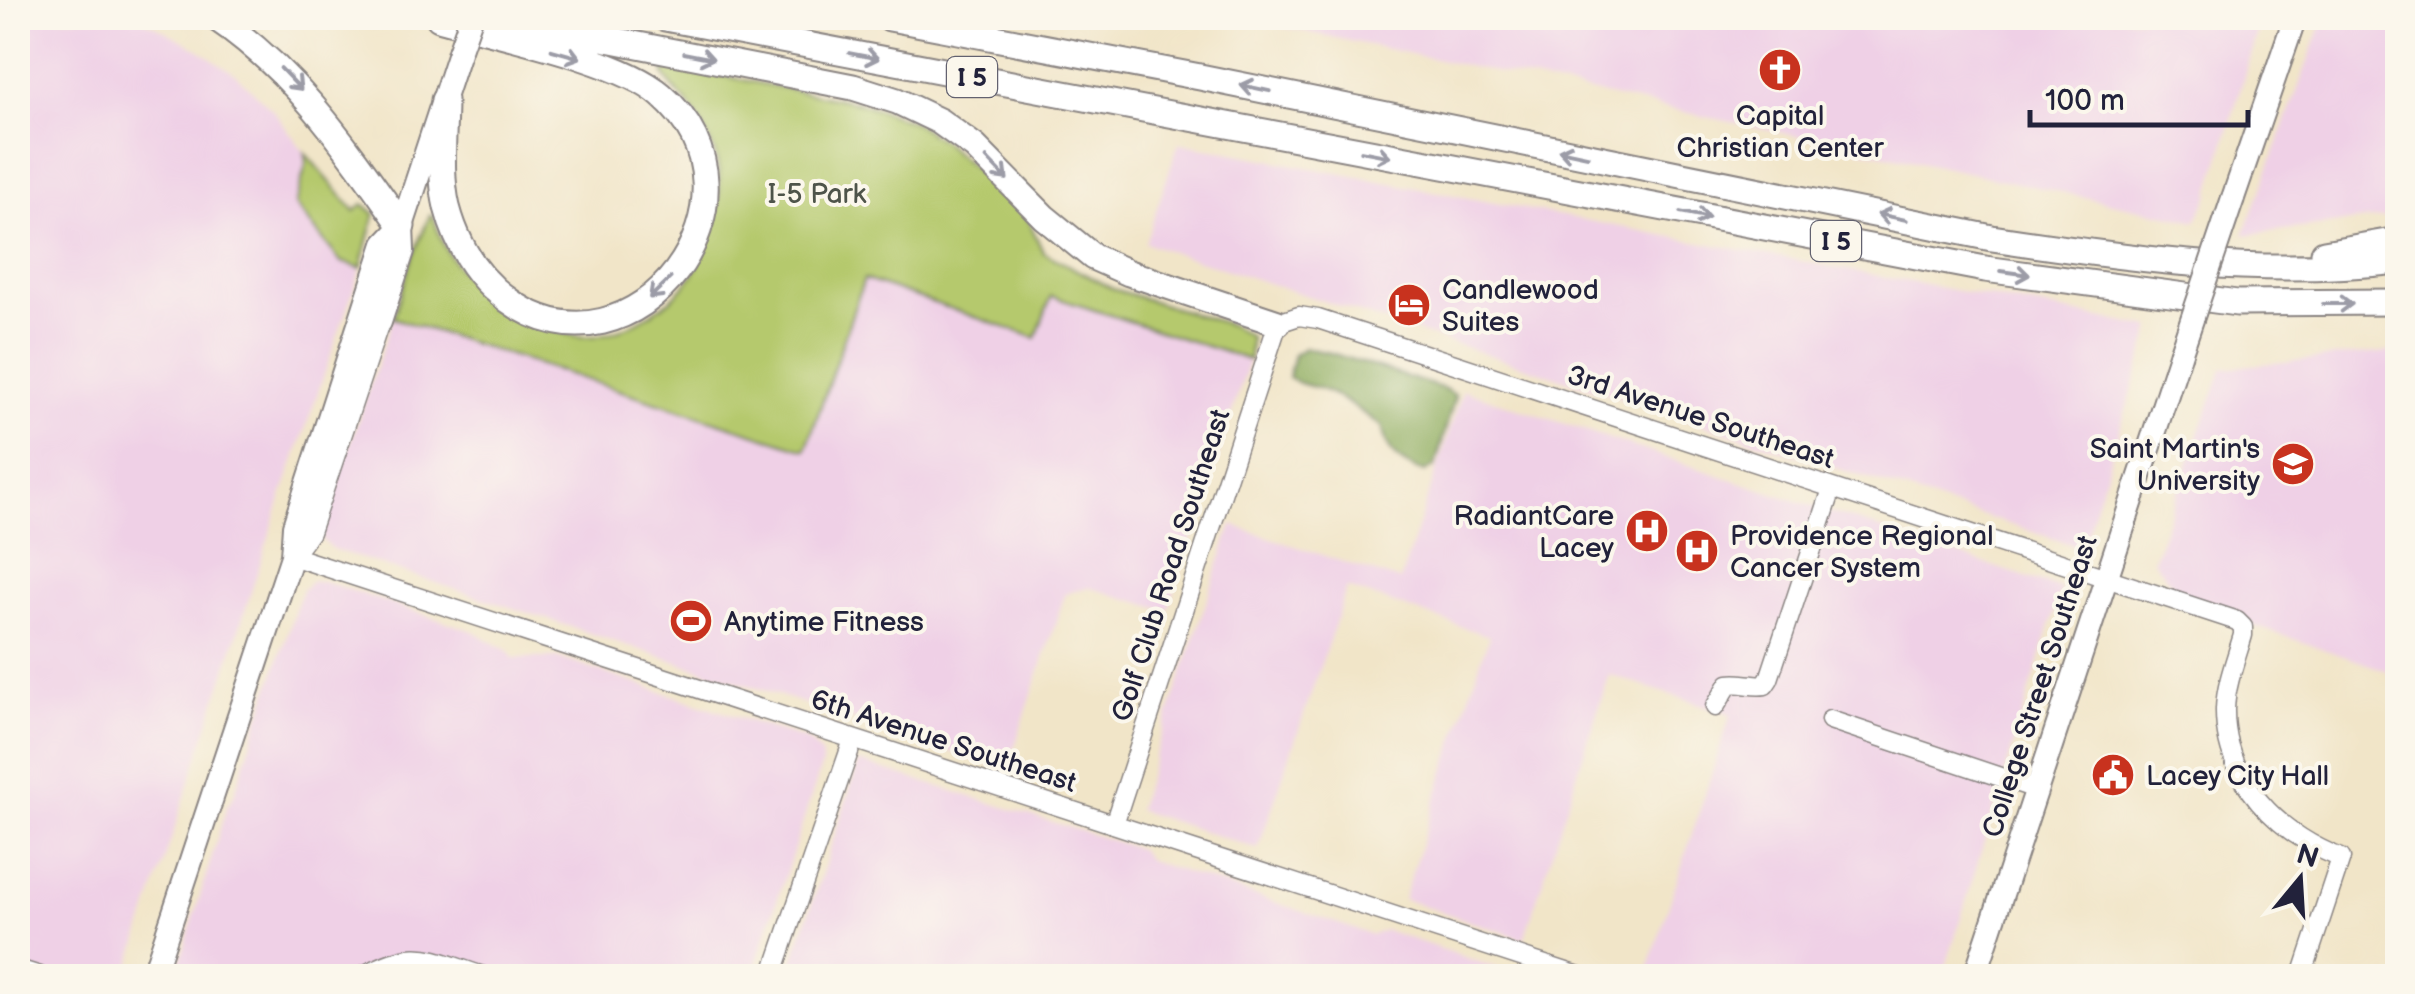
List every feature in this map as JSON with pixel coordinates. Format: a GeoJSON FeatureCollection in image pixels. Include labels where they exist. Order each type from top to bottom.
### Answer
{"type":"FeatureCollection","features":[{"type":"Feature","properties":{"kind":"highway"},"geometry":{"type":"LineString","coordinates":[[216,18],[266,54],[320,111],[402,226]]}},
{"type":"Feature","properties":{"kind":"highway"},"geometry":{"type":"LineString","coordinates":[[439,18],[640,80],[678,111],[698,142],[706,184],[701,220],[676,271],[638,306],[594,324],[576,326],[536,318],[502,296],[470,262],[446,204],[444,100]]}},
{"type":"Feature","properties":{"kind":"highway"},"geometry":{"type":"LineString","coordinates":[[500,18],[853,87],[897,100],[975,146],[1044,217],[1093,257],[1278,323]]}},
{"type":"Feature","properties":{"kind":"highway","name":"I 5"},"geometry":{"type":"LineString","coordinates":[[665,18],[1985,269],[2236,303],[2398,302]]}},
{"type":"Feature","properties":{"kind":"highway","name":"I 5"},"geometry":{"type":"LineString","coordinates":[[890,18],[1992,238],[2119,257],[2235,268],[2398,262]]}},
{"type":"Feature","properties":{"kind":"highway"},"geometry":{"type":"LineString","coordinates":[[944,18],[1200,77]]}},
{"type":"Feature","properties":{"kind":"highway"},"geometry":{"type":"LineString","coordinates":[[2235,268],[2398,240]]}},
{"type":"Feature","properties":{"kind":"main road"},"geometry":{"type":"LineString","coordinates":[[380,322],[402,250],[402,226],[470,18]]}},
{"type":"Feature","properties":{"kind":"main road","name":"College Street Southeast"},"geometry":{"type":"LineString","coordinates":[[1975,976],[2295,18]]}},
{"type":"Feature","properties":{"kind":"main road"},"geometry":{"type":"LineString","coordinates":[[153,976],[292,556],[294,526],[385,244],[402,226]]}},
{"type":"Feature","properties":{"kind":"street","name":"3rd Avenue Southeast"},"geometry":{"type":"LineString","coordinates":[[1278,323],[1299,316],[1318,319],[2106,578]]}},
{"type":"Feature","properties":{"kind":"street"},"geometry":{"type":"LineString","coordinates":[[292,556],[310,532],[380,322]]}},
{"type":"Feature","properties":{"kind":"street","name":"Golf Club Road Southeast"},"geometry":{"type":"LineString","coordinates":[[1114,824],[1278,323]]}},
{"type":"Feature","properties":{"kind":"street"},"geometry":{"type":"LineString","coordinates":[[1715,707],[1729,684],[1741,682],[1754,687],[1768,680],[1832,489]]}},
{"type":"Feature","properties":{"kind":"street","name":"6th Avenue Southeast"},"geometry":{"type":"LineString","coordinates":[[292,556],[1114,824],[1520,967],[1578,976]]}},
{"type":"Feature","properties":{"kind":"street"},"geometry":{"type":"LineString","coordinates":[[2106,578],[2237,621],[2243,627],[2225,713],[2240,772],[2269,814],[2294,836],[2341,858],[2302,976]]}},
{"type":"Feature","properties":{"kind":"street"},"geometry":{"type":"LineString","coordinates":[[1830,720],[2036,790]]}},
{"type":"Feature","properties":{"kind":"street"},"geometry":{"type":"LineString","coordinates":[[772,976],[853,740]]}},
{"type":"Feature","properties":{"kind":"street"},"geometry":{"type":"LineString","coordinates":[[362,976],[407,956],[483,976]]}},
{"type":"Feature","properties":{"kind":"street"},"geometry":{"type":"LineString","coordinates":[[18,968],[40,976]]}},
{"type":"Feature","properties":{"kind":"shaded area"},"geometry":{"type":"Polygon","coordinates":[[[18,18],[140,18],[235,74],[273,110],[305,153],[341,262],[361,268],[282,496],[127,976],[18,976],[18,18]]]}},
{"type":"Feature","properties":{"kind":"shaded area"},"geometry":{"type":"Polygon","coordinates":[[[1242,18],[2261,18],[2209,196],[2196,221],[1242,18]]]}},
{"type":"Feature","properties":{"kind":"shaded area"},"geometry":{"type":"Polygon","coordinates":[[[2324,18],[2397,18],[2397,216],[2244,235],[2324,18]]]}},
{"type":"Feature","properties":{"kind":"shaded area"},"geometry":{"type":"Polygon","coordinates":[[[1179,143],[2152,328],[2082,548],[1145,243],[1179,143]]]}},
{"type":"Feature","properties":{"kind":"shaded area"},"geometry":{"type":"Polygon","coordinates":[[[863,279],[1036,337],[1050,296],[1249,360],[1168,611],[1088,587],[1065,594],[1007,770],[333,549],[323,541],[321,530],[393,318],[806,450],[863,279]]]}},
{"type":"Feature","properties":{"kind":"shaded area","name":"Saint Martin's University"},"geometry":{"type":"Polygon","coordinates":[[[2397,351],[2397,674],[2186,603],[2153,560],[2223,368],[2397,351]]]}},
{"type":"Feature","properties":{"kind":"shaded area"},"geometry":{"type":"Polygon","coordinates":[[[1463,390],[2061,589],[1943,976],[1646,976],[1731,714],[1609,675],[1524,939],[1403,899],[1489,636],[1347,588],[1258,849],[1137,810],[1232,525],[1400,581],[1463,390]]]}},
{"type":"Feature","properties":{"kind":"shaded area"},"geometry":{"type":"Polygon","coordinates":[[[312,581],[323,581],[473,631],[508,651],[513,658],[559,658],[807,740],[815,747],[822,756],[822,764],[752,976],[176,976],[227,806],[233,798],[302,590],[312,581]]]}},
{"type":"Feature","properties":{"kind":"shaded area"},"geometry":{"type":"Polygon","coordinates":[[[859,762],[1139,849],[1148,860],[1372,935],[1385,930],[1520,976],[788,976],[859,762]]]}},
{"type":"Feature","properties":{"kind":"green space","name":"I-5 Park"},"geometry":{"type":"Polygon","coordinates":[[[673,66],[860,103],[913,122],[941,140],[1009,199],[1028,219],[1043,252],[1113,289],[1230,325],[1250,337],[1249,360],[1051,296],[1036,338],[864,279],[806,450],[393,318],[430,215],[449,254],[472,283],[501,305],[558,331],[588,337],[608,333],[636,322],[673,297],[699,263],[715,219],[720,185],[714,151],[706,133],[664,74],[666,68],[673,66]]]}},
{"type":"Feature","properties":{"kind":"green space"},"geometry":{"type":"Polygon","coordinates":[[[305,153],[355,211],[363,204],[375,214],[361,268],[341,262],[295,205],[306,165],[305,153]]]}},
{"type":"Feature","properties":{"kind":"green space"},"geometry":{"type":"Polygon","coordinates":[[[1305,348],[1445,389],[1455,396],[1435,466],[1425,472],[1408,466],[1391,450],[1382,426],[1334,395],[1288,378],[1294,354],[1305,348]]]}},
{"type":"Feature","properties":{"kind":"place","name":"Capital Christian Center"},"geometry":{"type":"Point","coordinates":[1780,70]}},
{"type":"Feature","properties":{"kind":"place","name":"Candlewood Suites"},"geometry":{"type":"Point","coordinates":[1409,305]}},
{"type":"Feature","properties":{"kind":"place","name":"Saint Martin's University"},"geometry":{"type":"Point","coordinates":[2293,464]}},
{"type":"Feature","properties":{"kind":"place","name":"RadiantCare Lacey"},"geometry":{"type":"Point","coordinates":[1647,531]}},
{"type":"Feature","properties":{"kind":"place","name":"Providence Regional Cancer System"},"geometry":{"type":"Point","coordinates":[1697,551]}},
{"type":"Feature","properties":{"kind":"place","name":"Anytime Fitness"},"geometry":{"type":"Point","coordinates":[691,621]}},
{"type":"Feature","properties":{"kind":"place","name":"Lacey City Hall"},"geometry":{"type":"Point","coordinates":[2113,775]}}]}
